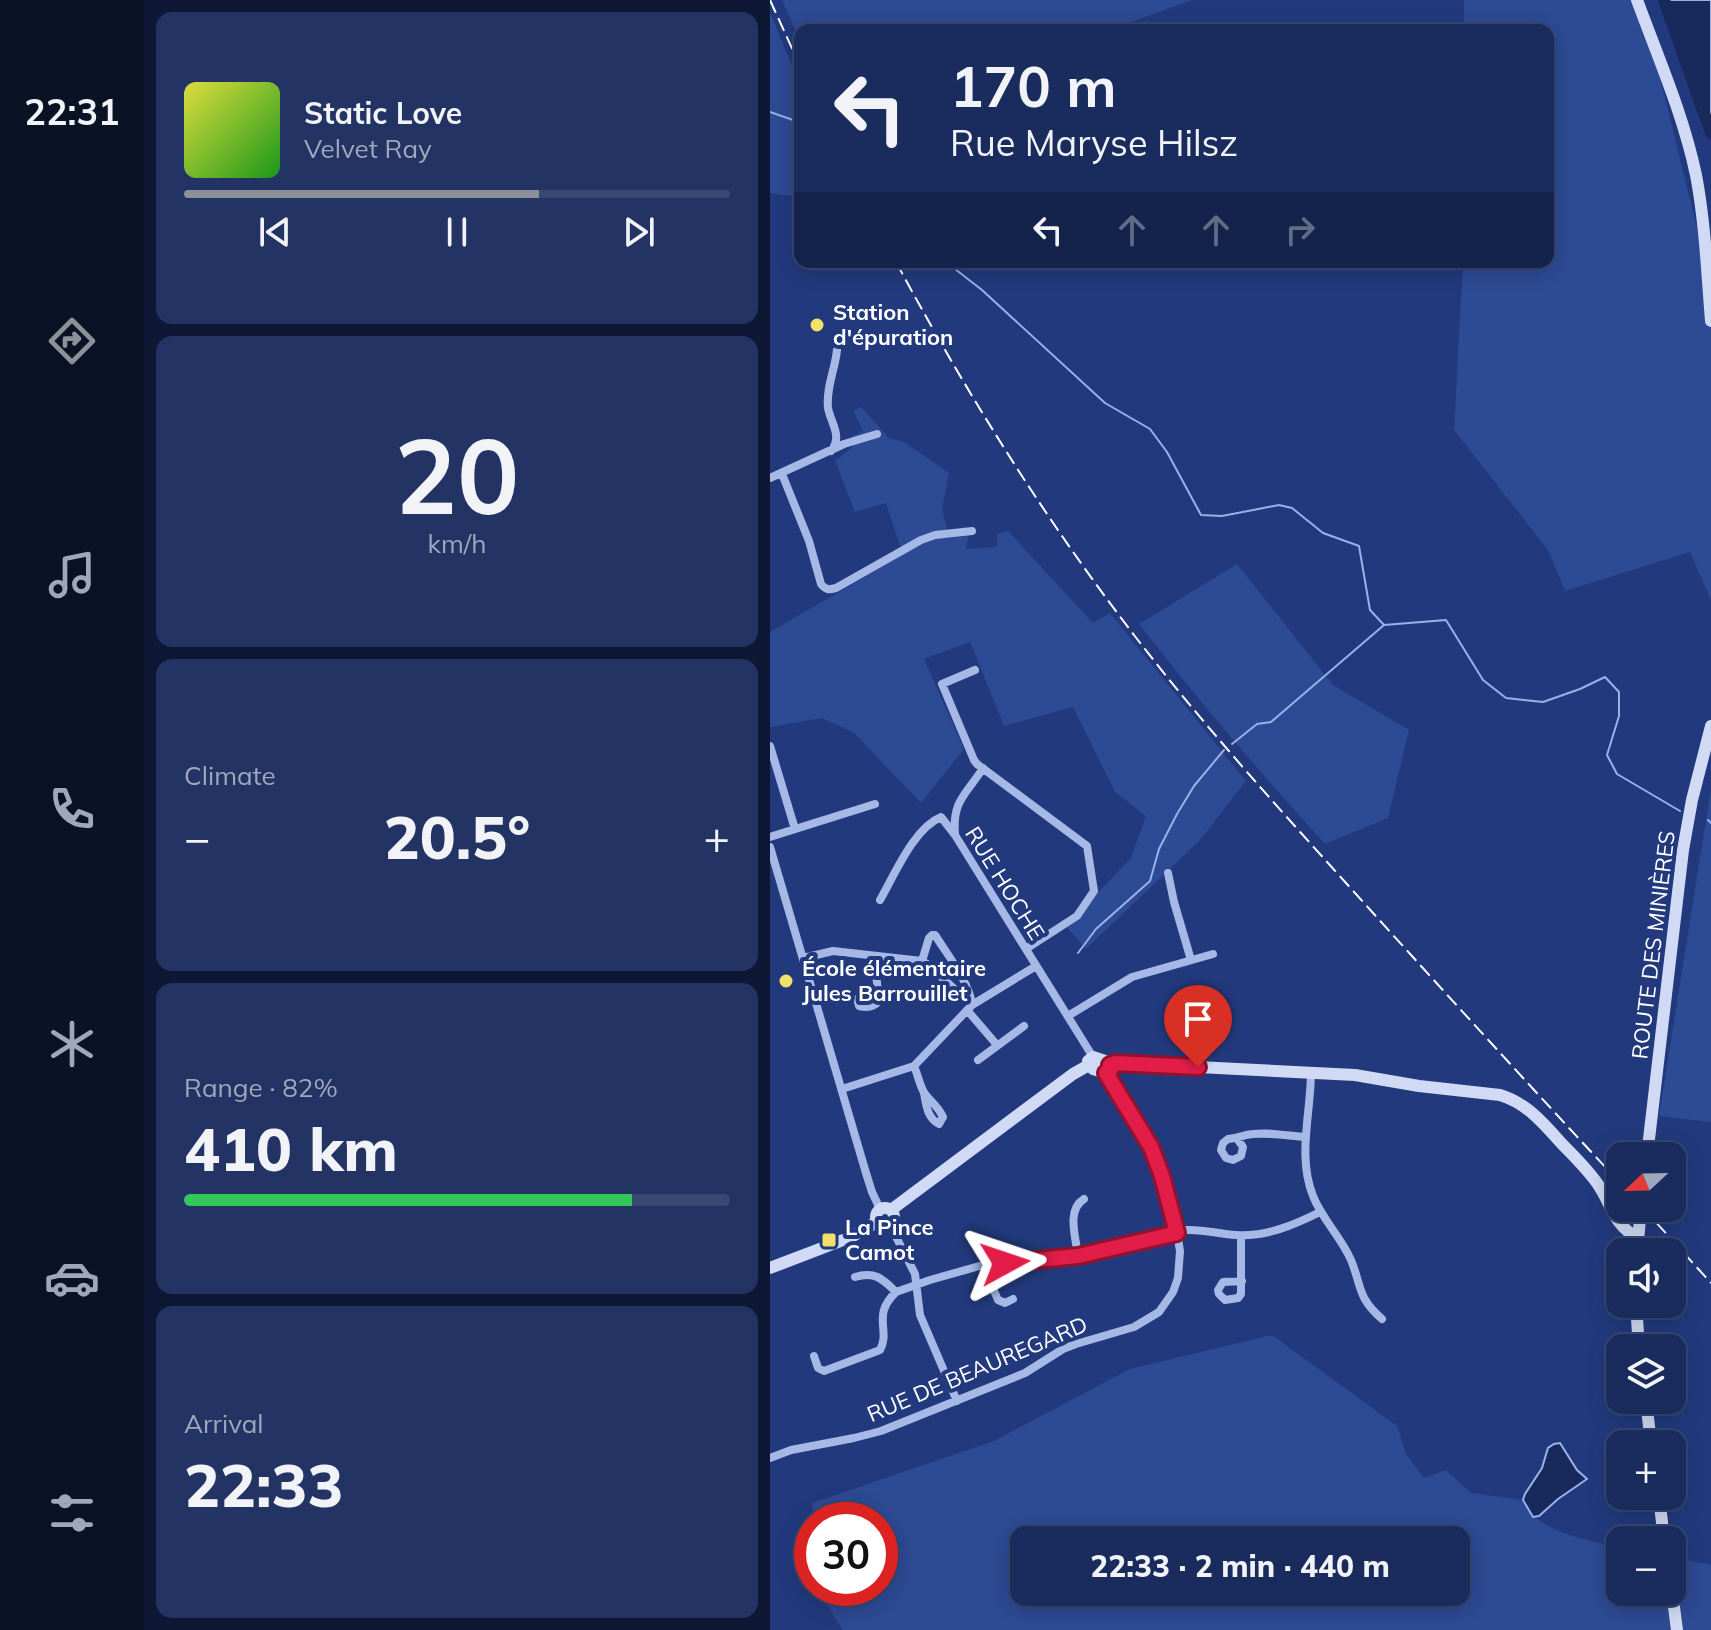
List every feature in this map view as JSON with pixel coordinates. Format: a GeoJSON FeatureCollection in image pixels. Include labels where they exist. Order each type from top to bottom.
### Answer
{"type":"FeatureCollection","features":[{"type":"Feature","properties":{"kind":"street"},"geometry":{"type":"LineString","coordinates":[[1637,0],[1693,161],[1711,321]]}},
{"type":"Feature","properties":{"kind":"street"},"geometry":{"type":"LineString","coordinates":[[830,451],[838,438],[828,398],[837,350]]}},
{"type":"Feature","properties":{"kind":"street"},"geometry":{"type":"LineString","coordinates":[[770,478],[844,444],[877,434]]}},
{"type":"Feature","properties":{"kind":"street"},"geometry":{"type":"LineString","coordinates":[[782,474],[824,589],[836,588],[921,540],[935,535],[972,531]]}},
{"type":"Feature","properties":{"kind":"street"},"geometry":{"type":"LineString","coordinates":[[975,670],[942,684],[974,760],[1087,846],[1094,891],[1077,916],[1026,949]]}},
{"type":"Feature","properties":{"kind":"street","name":"ROUTE DES MINIÈRES"},"geometry":{"type":"LineString","coordinates":[[1649,1142],[1683,850],[1711,711]]}},
{"type":"Feature","properties":{"kind":"street","name":"ROUTE DES MINIÈRES"},"geometry":{"type":"LineString","coordinates":[[1706,740],[1711,726]]}},
{"type":"Feature","properties":{"kind":"street"},"geometry":{"type":"LineString","coordinates":[[770,746],[795,829]]}},
{"type":"Feature","properties":{"kind":"street"},"geometry":{"type":"LineString","coordinates":[[955,835],[957,804],[983,768]]}},
{"type":"Feature","properties":{"kind":"street"},"geometry":{"type":"LineString","coordinates":[[770,837],[875,804]]}},
{"type":"Feature","properties":{"kind":"street","name":"RUE HOCHE"},"geometry":{"type":"LineString","coordinates":[[880,900],[915,841],[932,821],[941,817],[1068,1016],[1091,1061]]}},
{"type":"Feature","properties":{"kind":"street"},"geometry":{"type":"LineString","coordinates":[[770,847],[869,1183],[911,1265],[917,1284],[920,1315],[957,1401]]}},
{"type":"Feature","properties":{"kind":"street"},"geometry":{"type":"LineString","coordinates":[[1168,873],[1191,960]]}},
{"type":"Feature","properties":{"kind":"street"},"geometry":{"type":"LineString","coordinates":[[922,961],[929,938],[935,935],[971,996],[970,1007]]}},
{"type":"Feature","properties":{"kind":"street"},"geometry":{"type":"LineString","coordinates":[[803,958],[833,951],[922,961],[970,1007],[997,1045]]}},
{"type":"Feature","properties":{"kind":"street"},"geometry":{"type":"LineString","coordinates":[[1068,1016],[1132,977],[1213,954]]}},
{"type":"Feature","properties":{"kind":"street"},"geometry":{"type":"LineString","coordinates":[[874,956],[877,989]]}},
{"type":"Feature","properties":{"kind":"street"},"geometry":{"type":"LineString","coordinates":[[842,1089],[914,1066],[970,1007],[1036,966]]}},
{"type":"Feature","properties":{"kind":"street"},"geometry":{"type":"LineString","coordinates":[[978,1060],[1024,1026]]}},
{"type":"Feature","properties":{"kind":"street"},"geometry":{"type":"LineString","coordinates":[[770,1268],[851,1237],[885,1216],[1091,1061],[1093,1069],[1108,1069],[1119,1063],[1355,1075],[1509,1097],[1534,1114],[1583,1166],[1606,1199]]}},
{"type":"Feature","properties":{"kind":"street"},"geometry":{"type":"LineString","coordinates":[[914,1066],[924,1093]]}},
{"type":"Feature","properties":{"kind":"street","name":"RUE DE BEAUREGARD"},"geometry":{"type":"LineString","coordinates":[[770,1458],[791,1450],[881,1431],[1025,1373],[1063,1349],[1134,1327],[1159,1312],[1173,1292],[1178,1278],[1180,1251],[1177,1233],[1151,1147],[1108,1069]]}},
{"type":"Feature","properties":{"kind":"street"},"geometry":{"type":"LineString","coordinates":[[1311,1072],[1305,1162],[1308,1182],[1320,1212],[1348,1253],[1364,1300],[1382,1319]]}},
{"type":"Feature","properties":{"kind":"street"},"geometry":{"type":"LineString","coordinates":[[1238,1140],[1245,1135],[1263,1134],[1306,1137]]}},
{"type":"Feature","properties":{"kind":"street"},"geometry":{"type":"LineString","coordinates":[[1078,1256],[1073,1211],[1084,1199]]}},
{"type":"Feature","properties":{"kind":"street"},"geometry":{"type":"LineString","coordinates":[[814,1356],[818,1368],[824,1371],[880,1350],[884,1343],[881,1316],[890,1297],[896,1292],[983,1265],[1078,1256],[1197,1230],[1241,1236],[1277,1231],[1320,1212]]}},
{"type":"Feature","properties":{"kind":"street"},"geometry":{"type":"LineString","coordinates":[[1618,1222],[1638,1238],[1639,1222]]}},
{"type":"Feature","properties":{"kind":"street"},"geometry":{"type":"LineString","coordinates":[[1241,1236],[1242,1281]]}},
{"type":"Feature","properties":{"kind":"street"},"geometry":{"type":"LineString","coordinates":[[983,1265],[998,1300],[1005,1303],[1013,1299]]}},
{"type":"Feature","properties":{"kind":"street"},"geometry":{"type":"LineString","coordinates":[[855,1277],[866,1274],[884,1280],[896,1292]]}},
{"type":"Feature","properties":{"kind":"street"},"geometry":{"type":"LineString","coordinates":[[1674,1606],[1677,1630]]}},
{"type":"Feature","properties":{"kind":"shaded area"},"geometry":{"type":"Polygon","coordinates":[[[782,0],[1192,0],[1126,24],[794,24],[794,28],[782,0]]]}},
{"type":"Feature","properties":{"kind":"shaded area"},"geometry":{"type":"Polygon","coordinates":[[[1464,0],[1638,0],[1645,17],[1708,272],[1711,331],[1711,600],[1690,552],[1565,591],[1548,550],[1454,430],[1463,268],[1554,268],[1554,24],[1464,24],[1464,0]]]}},
{"type":"Feature","properties":{"kind":"shaded area"},"geometry":{"type":"Polygon","coordinates":[[[1664,0],[1711,0],[1711,133],[1664,0]]]}},
{"type":"Feature","properties":{"kind":"shaded area"},"geometry":{"type":"Polygon","coordinates":[[[770,12],[794,71],[794,196],[770,193],[770,12]]]}},
{"type":"Feature","properties":{"kind":"shaded area"},"geometry":{"type":"Polygon","coordinates":[[[861,407],[889,438],[904,442],[949,473],[942,509],[949,538],[969,535],[966,549],[997,547],[997,534],[1008,531],[1093,623],[1110,613],[1246,781],[1200,840],[1086,949],[1066,926],[1131,858],[1146,816],[1115,792],[1073,707],[1004,726],[970,642],[924,659],[964,749],[921,803],[854,733],[822,718],[770,727],[770,632],[903,555],[886,503],[855,512],[835,461],[853,447],[850,437],[863,431],[853,411],[861,407]]]}},
{"type":"Feature","properties":{"kind":"shaded area"},"geometry":{"type":"Polygon","coordinates":[[[1237,564],[1333,685],[1409,730],[1388,818],[1325,844],[1230,736],[1139,624],[1237,564]]]}},
{"type":"Feature","properties":{"kind":"shaded area"},"geometry":{"type":"Polygon","coordinates":[[[1711,789],[1711,1122],[1659,1116],[1711,789]]]}},
{"type":"Feature","properties":{"kind":"shaded area"},"geometry":{"type":"Polygon","coordinates":[[[1272,1335],[1397,1426],[1406,1454],[1424,1478],[1446,1470],[1471,1493],[1523,1500],[1529,1511],[1551,1527],[1606,1544],[1606,1606],[1686,1606],[1686,1560],[1711,1565],[1711,1630],[843,1630],[828,1606],[898,1606],[898,1502],[815,1502],[994,1441],[1130,1369],[1272,1335]]]}},
{"type":"Feature","properties":{"kind":"shaded area"},"geometry":{"type":"Polygon","coordinates":[[[1560,1443],[1577,1470],[1587,1479],[1539,1516],[1533,1517],[1523,1500],[1525,1494],[1542,1468],[1548,1448],[1560,1443]]]}},
{"type":"Feature","properties":{"kind":"waterway"},"geometry":{"type":"LineString","coordinates":[[1664,0],[1711,133]]}},
{"type":"Feature","properties":{"kind":"waterway"},"geometry":{"type":"LineString","coordinates":[[770,112],[794,121]]}},
{"type":"Feature","properties":{"kind":"waterway"},"geometry":{"type":"LineString","coordinates":[[954,268],[982,290],[1105,403],[1150,429],[1167,452],[1201,515],[1222,516],[1279,505],[1292,508],[1323,533],[1359,546],[1370,610],[1384,625],[1446,620],[1483,680],[1506,698],[1543,702],[1605,677],[1619,692],[1619,716],[1607,755],[1617,774],[1680,811]]}},
{"type":"Feature","properties":{"kind":"waterway"},"geometry":{"type":"LineString","coordinates":[[1232,744],[1257,724],[1271,722],[1384,625]]}},
{"type":"Feature","properties":{"kind":"waterway"},"geometry":{"type":"LineString","coordinates":[[1078,953],[1096,929],[1150,881],[1159,849],[1177,814],[1194,786],[1224,750]]}},
{"type":"Feature","properties":{"kind":"waterway"},"geometry":{"type":"LineString","coordinates":[[1708,820],[1711,823]]}},
{"type":"Feature","properties":{"kind":"railway"},"geometry":{"type":"LineString","coordinates":[[770,0],[794,53]]}},
{"type":"Feature","properties":{"kind":"railway"},"geometry":{"type":"LineString","coordinates":[[899,268],[978,406],[1038,500],[1159,667],[1291,822],[1606,1168]]}},
{"type":"Feature","properties":{"kind":"railway"},"geometry":{"type":"LineString","coordinates":[[1656,1222],[1711,1283]]}},
{"type":"Feature","properties":{"kind":"place","name":"Station d'épuration"},"geometry":{"type":"Point","coordinates":[817,325]}},
{"type":"Feature","properties":{"kind":"place","name":"École élémentaire Jules Barrouillet"},"geometry":{"type":"Point","coordinates":[786,981]}},
{"type":"Feature","properties":{"kind":"place","name":"La Pince Camot"},"geometry":{"type":"Point","coordinates":[829,1240]}},
{"type":"Feature","properties":{"kind":"route"},"geometry":{"type":"LineString","coordinates":[[1005,1263],[1078,1256],[1177,1233],[1151,1147],[1106,1073],[1115,1063],[1198,1067]]}}]}
